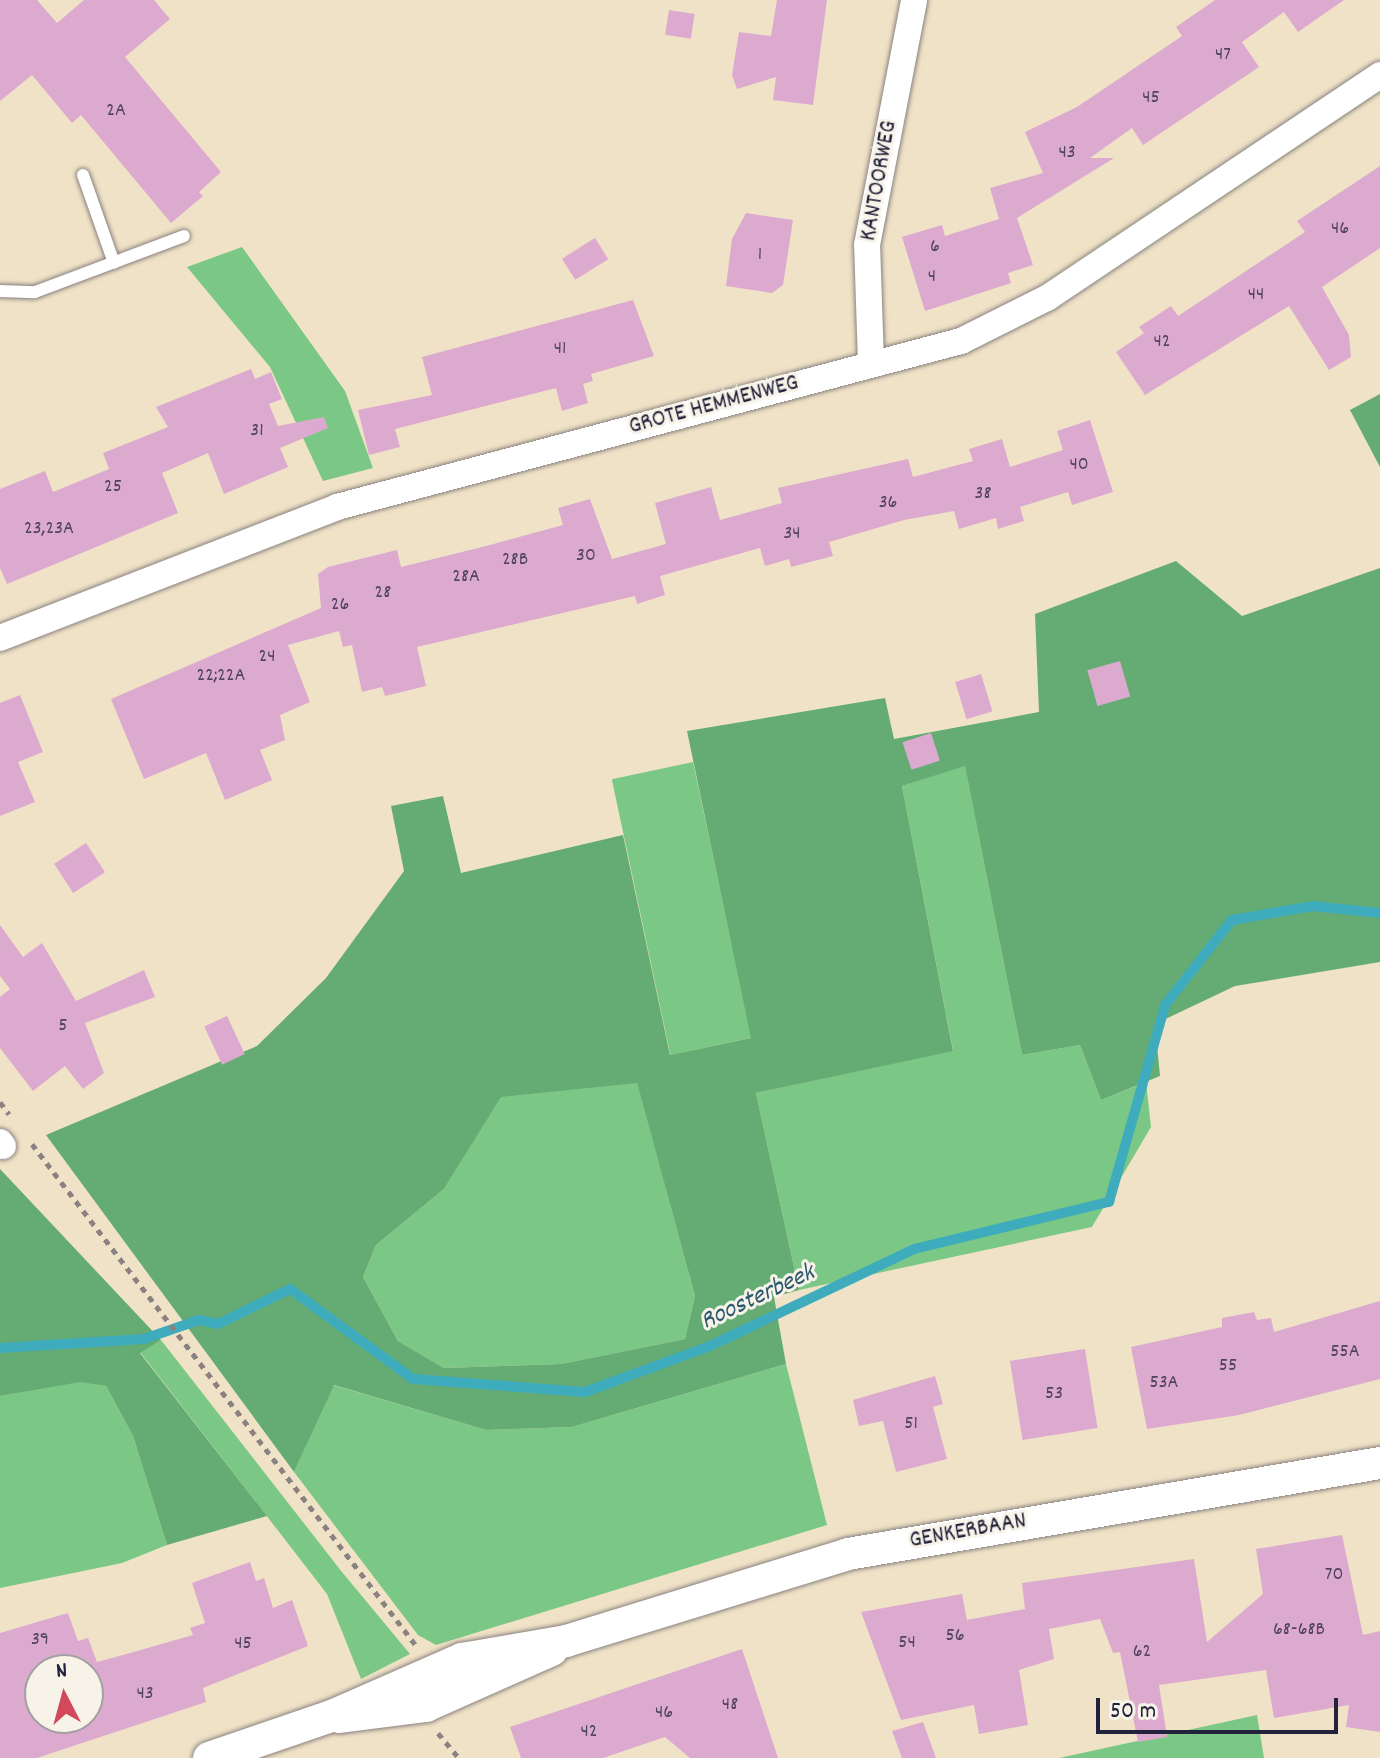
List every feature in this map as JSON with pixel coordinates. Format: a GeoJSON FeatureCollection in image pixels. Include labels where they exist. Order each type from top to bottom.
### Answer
{"type":"FeatureCollection","features":[{"type":"Feature","properties":{"kind":"street","name":"KANTOORWEG"},"geometry":{"type":"LineString","coordinates":[[871,363],[867,245],[914,0]]}},
{"type":"Feature","properties":{"kind":"street","name":"GROTE HEMMENWEG"},"geometry":{"type":"LineString","coordinates":[[0,638],[337,507],[961,341],[1047,298],[1380,75]]}},
{"type":"Feature","properties":{"kind":"street","name":"GENKERBAAN"},"geometry":{"type":"LineString","coordinates":[[209,1758],[332,1716],[371,1718],[448,1699],[566,1641],[848,1554],[1380,1463]]}},
{"type":"Feature","properties":{"kind":"lane"},"geometry":{"type":"LineString","coordinates":[[83,175],[114,263]]}},
{"type":"Feature","properties":{"kind":"lane"},"geometry":{"type":"LineString","coordinates":[[0,291],[35,292],[184,236]]}},
{"type":"Feature","properties":{"kind":"path"},"geometry":{"type":"LineString","coordinates":[[0,1102],[11,1137],[152,1308],[423,1653]]}},
{"type":"Feature","properties":{"kind":"path"},"geometry":{"type":"LineString","coordinates":[[430,1720],[459,1758]]}},
{"type":"Feature","properties":{"kind":"green space"},"geometry":{"type":"Polygon","coordinates":[[[242,247],[345,391],[373,468],[323,481],[270,367],[187,267],[242,247]]]}},
{"type":"Feature","properties":{"kind":"green space"},"geometry":{"type":"Polygon","coordinates":[[[1380,394],[1380,467],[1350,410],[1380,394]]]}},
{"type":"Feature","properties":{"kind":"green space"},"geometry":{"type":"Polygon","coordinates":[[[1176,561],[1242,616],[1380,568],[1380,962],[1235,986],[1155,1024],[1160,1076],[1101,1100],[1080,1045],[1022,1055],[965,766],[902,786],[953,1051],[756,1093],[799,1290],[774,1297],[786,1364],[572,1427],[486,1430],[334,1385],[294,1472],[46,1135],[257,1046],[326,978],[404,871],[391,806],[443,796],[461,873],[623,835],[670,1055],[751,1038],[687,731],[885,698],[894,739],[1039,712],[1035,614],[1176,561]],[[637,1083],[501,1097],[444,1189],[376,1245],[363,1277],[398,1341],[444,1368],[561,1364],[685,1339],[695,1296],[637,1083]]]}},
{"type":"Feature","properties":{"kind":"green space"},"geometry":{"type":"Polygon","coordinates":[[[693,762],[752,1038],[670,1055],[612,779],[693,762]]]}},
{"type":"Feature","properties":{"kind":"green space"},"geometry":{"type":"Polygon","coordinates":[[[965,765],[1022,1055],[1080,1045],[1101,1100],[1146,1082],[1151,1127],[1092,1227],[799,1290],[756,1093],[953,1050],[902,786],[965,765]]]}},
{"type":"Feature","properties":{"kind":"green space"},"geometry":{"type":"Polygon","coordinates":[[[637,1082],[695,1296],[685,1339],[561,1364],[444,1368],[398,1341],[363,1277],[376,1245],[444,1189],[501,1096],[637,1082]]]}},
{"type":"Feature","properties":{"kind":"green space"},"geometry":{"type":"Polygon","coordinates":[[[0,1169],[161,1340],[140,1353],[267,1516],[167,1545],[133,1436],[106,1386],[80,1382],[0,1396],[0,1169]]]}},
{"type":"Feature","properties":{"kind":"green space"},"geometry":{"type":"Polygon","coordinates":[[[161,1340],[410,1654],[361,1679],[327,1594],[140,1352],[161,1340]]]}},
{"type":"Feature","properties":{"kind":"green space"},"geometry":{"type":"Polygon","coordinates":[[[786,1364],[827,1525],[436,1645],[418,1635],[294,1472],[333,1385],[486,1430],[572,1427],[786,1364]]]}},
{"type":"Feature","properties":{"kind":"green space"},"geometry":{"type":"Polygon","coordinates":[[[80,1381],[106,1386],[133,1436],[167,1545],[122,1563],[0,1588],[0,1396],[80,1381]]]}},
{"type":"Feature","properties":{"kind":"green space"},"geometry":{"type":"Polygon","coordinates":[[[1257,1715],[1264,1758],[1059,1758],[1257,1715]]]}},
{"type":"Feature","properties":{"kind":"building"},"geometry":{"type":"Polygon","coordinates":[[[0,0],[37,0],[57,23],[84,0],[154,0],[170,19],[125,57],[221,172],[199,192],[203,196],[171,223],[81,115],[72,123],[32,75],[0,101],[0,0]]]}},
{"type":"Feature","properties":{"kind":"building"},"geometry":{"type":"Polygon","coordinates":[[[777,0],[827,0],[813,105],[773,100],[776,77],[737,89],[732,75],[739,32],[771,36],[777,0]]]}},
{"type":"Feature","properties":{"kind":"building"},"geometry":{"type":"Polygon","coordinates":[[[1215,0],[1344,0],[1298,32],[1284,12],[1242,42],[1259,67],[1143,145],[1132,128],[1090,158],[1114,158],[1017,218],[1033,265],[1008,273],[1011,283],[925,311],[902,237],[942,225],[945,236],[999,219],[990,188],[1043,173],[1025,132],[1077,107],[1182,36],[1176,27],[1215,0]]]}},
{"type":"Feature","properties":{"kind":"building"},"geometry":{"type":"Polygon","coordinates":[[[669,10],[695,14],[691,39],[665,35],[669,10]]]}},
{"type":"Feature","properties":{"kind":"building"},"geometry":{"type":"Polygon","coordinates":[[[1380,166],[1380,248],[1322,287],[1349,335],[1351,357],[1329,370],[1289,306],[1145,395],[1116,352],[1144,333],[1139,327],[1171,306],[1178,316],[1305,232],[1297,221],[1380,166]]]}},
{"type":"Feature","properties":{"kind":"building"},"geometry":{"type":"Polygon","coordinates":[[[746,213],[793,220],[783,285],[772,293],[726,286],[732,239],[746,213]]]}},
{"type":"Feature","properties":{"kind":"building"},"geometry":{"type":"Polygon","coordinates":[[[595,238],[608,259],[575,280],[562,259],[595,238]]]}},
{"type":"Feature","properties":{"kind":"building"},"geometry":{"type":"Polygon","coordinates":[[[633,300],[654,356],[591,374],[593,381],[583,384],[588,403],[562,411],[556,388],[395,429],[400,447],[369,455],[358,410],[432,395],[422,357],[633,300]]]}},
{"type":"Feature","properties":{"kind":"building"},"geometry":{"type":"Polygon","coordinates":[[[251,369],[255,379],[271,372],[282,399],[269,404],[278,426],[324,417],[328,428],[280,448],[288,467],[224,494],[208,453],[162,473],[178,513],[7,584],[0,568],[0,489],[45,471],[53,492],[109,469],[103,453],[168,427],[156,407],[251,369]]]}},
{"type":"Feature","properties":{"kind":"building"},"geometry":{"type":"Polygon","coordinates":[[[1090,420],[1113,492],[1072,505],[1068,492],[1020,507],[1024,521],[998,529],[996,518],[959,529],[954,511],[904,520],[829,542],[833,556],[791,567],[789,559],[765,566],[760,548],[660,576],[665,595],[637,604],[635,596],[417,647],[426,686],[385,696],[382,687],[362,692],[352,645],[343,647],[339,631],[288,645],[310,702],[280,715],[285,740],[260,750],[272,780],[225,800],[206,753],[144,779],[111,699],[321,608],[318,574],[328,567],[397,550],[401,567],[486,546],[563,525],[558,508],[590,499],[612,559],[666,544],[655,503],[711,487],[720,520],[782,503],[778,488],[908,459],[913,477],[973,461],[969,449],[1002,439],[1010,467],[1063,450],[1057,431],[1090,420]]]}},
{"type":"Feature","properties":{"kind":"building"},"geometry":{"type":"Polygon","coordinates":[[[1120,661],[1130,697],[1098,706],[1087,670],[1120,661]]]}},
{"type":"Feature","properties":{"kind":"building"},"geometry":{"type":"Polygon","coordinates":[[[981,674],[992,711],[967,719],[955,682],[981,674]]]}},
{"type":"Feature","properties":{"kind":"building"},"geometry":{"type":"Polygon","coordinates":[[[20,695],[43,752],[18,762],[35,802],[0,816],[0,703],[20,695]]]}},
{"type":"Feature","properties":{"kind":"building"},"geometry":{"type":"Polygon","coordinates":[[[931,733],[940,761],[911,770],[902,742],[931,733]]]}},
{"type":"Feature","properties":{"kind":"building"},"geometry":{"type":"Polygon","coordinates":[[[86,843],[105,872],[73,893],[54,864],[86,843]]]}},
{"type":"Feature","properties":{"kind":"building"},"geometry":{"type":"Polygon","coordinates":[[[0,925],[23,957],[42,943],[76,1001],[144,970],[155,997],[85,1023],[104,1073],[83,1089],[65,1066],[33,1091],[0,1048],[0,997],[10,989],[0,976],[0,925]]]}},
{"type":"Feature","properties":{"kind":"building"},"geometry":{"type":"Polygon","coordinates":[[[227,1016],[245,1054],[222,1065],[204,1027],[227,1016]]]}},
{"type":"Feature","properties":{"kind":"building"},"geometry":{"type":"Polygon","coordinates":[[[1380,1301],[1380,1379],[1239,1415],[1147,1429],[1131,1347],[1222,1327],[1222,1318],[1254,1312],[1257,1320],[1271,1318],[1274,1332],[1380,1301]]]}},
{"type":"Feature","properties":{"kind":"building"},"geometry":{"type":"Polygon","coordinates":[[[1085,1349],[1098,1428],[1022,1440],[1010,1361],[1085,1349]]]}},
{"type":"Feature","properties":{"kind":"building"},"geometry":{"type":"Polygon","coordinates":[[[935,1376],[943,1404],[933,1407],[947,1459],[896,1472],[883,1421],[859,1426],[853,1400],[935,1376]]]}},
{"type":"Feature","properties":{"kind":"building"},"geometry":{"type":"Polygon","coordinates":[[[1342,1535],[1363,1635],[1380,1631],[1380,1732],[1346,1727],[1349,1705],[1274,1718],[1266,1670],[1159,1685],[1167,1737],[1138,1742],[1120,1652],[1113,1653],[1100,1619],[1049,1629],[1054,1659],[1019,1670],[1028,1725],[979,1734],[974,1705],[901,1720],[861,1612],[962,1594],[967,1620],[1025,1609],[1022,1583],[1194,1559],[1207,1642],[1263,1594],[1256,1549],[1342,1535]]]}},
{"type":"Feature","properties":{"kind":"building"},"geometry":{"type":"Polygon","coordinates":[[[250,1562],[256,1581],[264,1578],[273,1608],[292,1600],[308,1646],[203,1688],[206,1702],[37,1758],[0,1758],[0,1633],[68,1613],[78,1641],[88,1638],[94,1654],[24,1654],[24,1734],[104,1734],[104,1660],[193,1635],[190,1628],[205,1623],[192,1583],[250,1562]]]}},
{"type":"Feature","properties":{"kind":"building"},"geometry":{"type":"Polygon","coordinates":[[[742,1649],[778,1758],[690,1758],[665,1737],[603,1758],[521,1758],[510,1727],[742,1649]]]}},
{"type":"Feature","properties":{"kind":"building"},"geometry":{"type":"Polygon","coordinates":[[[923,1722],[936,1758],[902,1758],[892,1731],[923,1722]]]}},
{"type":"Feature","properties":{"kind":"waterway","name":"Roosterbeek"},"geometry":{"type":"LineString","coordinates":[[0,1348],[144,1339],[199,1320],[218,1324],[290,1289],[413,1379],[585,1392],[710,1346],[914,1249],[1109,1202],[1165,1005],[1232,920],[1312,906],[1380,913]]}}]}
